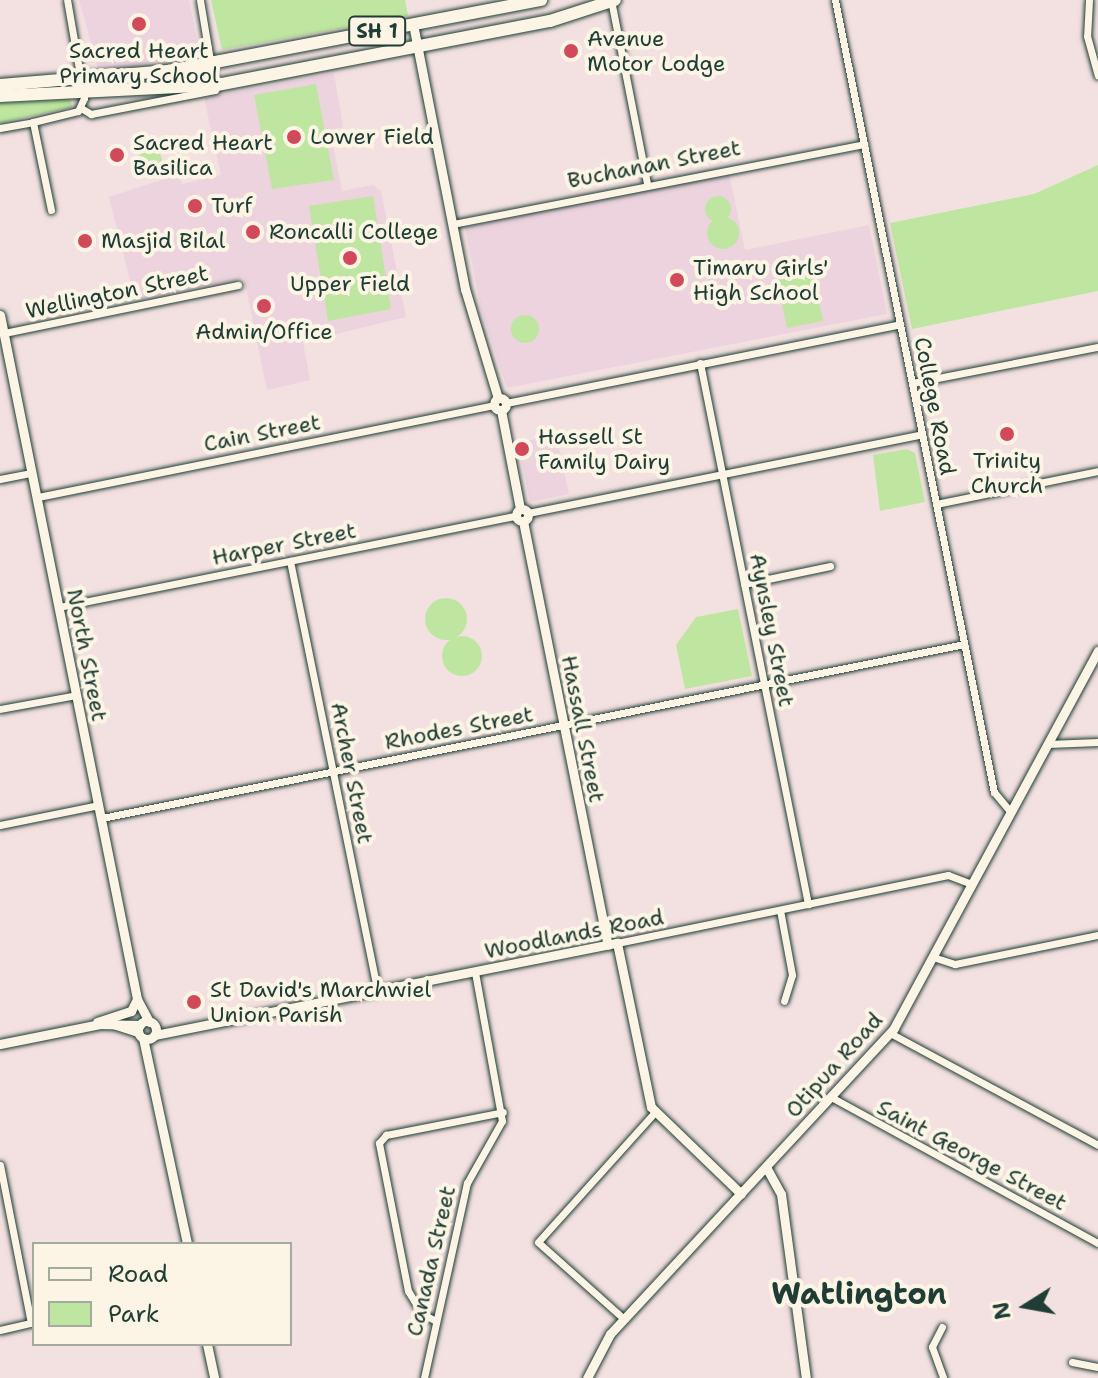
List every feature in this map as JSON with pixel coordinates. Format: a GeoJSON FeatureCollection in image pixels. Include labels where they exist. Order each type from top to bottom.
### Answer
{"type":"FeatureCollection","features":[{"type":"Feature","properties":{"kind":"highway","name":"SH 1"},"geometry":{"type":"LineString","coordinates":[[0,96],[83,86],[213,63],[541,0]]}},
{"type":"Feature","properties":{"kind":"highway","name":"SH 1"},"geometry":{"type":"LineString","coordinates":[[0,85],[217,85],[550,21],[612,1]]}},
{"type":"Feature","properties":{"kind":"street"},"geometry":{"type":"LineString","coordinates":[[67,0],[83,86],[81,108]]}},
{"type":"Feature","properties":{"kind":"street"},"geometry":{"type":"LineString","coordinates":[[0,128],[81,108],[91,114],[217,85],[200,0]]}},
{"type":"Feature","properties":{"kind":"street","name":"College Road"},"geometry":{"type":"LineString","coordinates":[[835,0],[996,799],[1011,812]]}},
{"type":"Feature","properties":{"kind":"street"},"geometry":{"type":"LineString","coordinates":[[1089,0],[1087,36],[1098,76]]}},
{"type":"Feature","properties":{"kind":"street"},"geometry":{"type":"LineString","coordinates":[[612,1],[647,184]]}},
{"type":"Feature","properties":{"kind":"street","name":"Hassall Street"},"geometry":{"type":"LineString","coordinates":[[413,24],[453,224],[500,404],[564,725],[612,944],[654,1113]]}},
{"type":"Feature","properties":{"kind":"street"},"geometry":{"type":"LineString","coordinates":[[33,122],[51,210]]}},
{"type":"Feature","properties":{"kind":"street","name":"Buchanan Street"},"geometry":{"type":"LineString","coordinates":[[453,224],[864,144]]}},
{"type":"Feature","properties":{"kind":"street","name":"Wellington Street"},"geometry":{"type":"LineString","coordinates":[[4,333],[238,285]]}},
{"type":"Feature","properties":{"kind":"street","name":"North Street"},"geometry":{"type":"LineString","coordinates":[[0,315],[138,1001],[147,1030],[152,1073],[187,1242]]}},
{"type":"Feature","properties":{"kind":"street","name":"Cain Street"},"geometry":{"type":"LineString","coordinates":[[38,497],[900,324]]}},
{"type":"Feature","properties":{"kind":"street"},"geometry":{"type":"LineString","coordinates":[[912,383],[1098,347]]}},
{"type":"Feature","properties":{"kind":"street","name":"Aynsley Street"},"geometry":{"type":"LineString","coordinates":[[700,363],[808,904]]}},
{"type":"Feature","properties":{"kind":"street","name":"Harper Street"},"geometry":{"type":"LineString","coordinates":[[59,607],[922,434]]}},
{"type":"Feature","properties":{"kind":"street"},"geometry":{"type":"LineString","coordinates":[[936,504],[1098,471]]}},
{"type":"Feature","properties":{"kind":"street"},"geometry":{"type":"LineString","coordinates":[[0,479],[31,473]]}},
{"type":"Feature","properties":{"kind":"street","name":"Archer Street"},"geometry":{"type":"LineString","coordinates":[[290,561],[378,992]]}},
{"type":"Feature","properties":{"kind":"street"},"geometry":{"type":"LineString","coordinates":[[744,584],[830,566]]}},
{"type":"Feature","properties":{"kind":"street","name":"Rhodes Street"},"geometry":{"type":"LineString","coordinates":[[102,818],[964,644]]}},
{"type":"Feature","properties":{"kind":"street","name":"Otipua Road"},"geometry":{"type":"LineString","coordinates":[[587,1378],[624,1319],[890,1033],[1098,651]]}},
{"type":"Feature","properties":{"kind":"street"},"geometry":{"type":"LineString","coordinates":[[0,709],[77,695]]}},
{"type":"Feature","properties":{"kind":"street"},"geometry":{"type":"LineString","coordinates":[[1048,744],[1098,742]]}},
{"type":"Feature","properties":{"kind":"street"},"geometry":{"type":"LineString","coordinates":[[0,825],[99,805]]}},
{"type":"Feature","properties":{"kind":"street","name":"Woodlands Road"},"geometry":{"type":"LineString","coordinates":[[91,1025],[113,1024],[147,1030],[181,1031],[948,875],[972,884]]}},
{"type":"Feature","properties":{"kind":"street"},"geometry":{"type":"LineString","coordinates":[[780,910],[792,975],[784,1001]]}},
{"type":"Feature","properties":{"kind":"street"},"geometry":{"type":"LineString","coordinates":[[933,957],[955,964],[1098,935]]}},
{"type":"Feature","properties":{"kind":"street"},"geometry":{"type":"LineString","coordinates":[[436,1321],[417,1309],[408,1291],[379,1143],[386,1135],[503,1112],[475,972]]}},
{"type":"Feature","properties":{"kind":"street"},"geometry":{"type":"LineString","coordinates":[[0,1044],[91,1025],[131,1011],[138,1001]]}},
{"type":"Feature","properties":{"kind":"street"},"geometry":{"type":"LineString","coordinates":[[890,1033],[1098,1145]]}},
{"type":"Feature","properties":{"kind":"street","name":"Saint George Street"},"geometry":{"type":"LineString","coordinates":[[831,1097],[1098,1243]]}},
{"type":"Feature","properties":{"kind":"street","name":"Canada Street"},"geometry":{"type":"LineString","coordinates":[[424,1378],[467,1183],[503,1112]]}},
{"type":"Feature","properties":{"kind":"street"},"geometry":{"type":"LineString","coordinates":[[624,1319],[538,1242],[654,1113],[741,1194]]}},
{"type":"Feature","properties":{"kind":"street"},"geometry":{"type":"LineString","coordinates":[[0,1165],[32,1317]]}},
{"type":"Feature","properties":{"kind":"street"},"geometry":{"type":"LineString","coordinates":[[766,1167],[781,1194],[806,1378]]}},
{"type":"Feature","properties":{"kind":"street"},"geometry":{"type":"LineString","coordinates":[[0,1330],[32,1322]]}},
{"type":"Feature","properties":{"kind":"street"},"geometry":{"type":"LineString","coordinates":[[942,1327],[932,1347],[943,1378]]}},
{"type":"Feature","properties":{"kind":"street"},"geometry":{"type":"LineString","coordinates":[[207,1346],[214,1378]]}},
{"type":"Feature","properties":{"kind":"street"},"geometry":{"type":"LineString","coordinates":[[1072,1362],[1098,1367]]}},
{"type":"Feature","properties":{"kind":"shaded area","name":"Sacred Heart Primary School"},"geometry":{"type":"Polygon","coordinates":[[[79,0],[189,0],[199,49],[194,56],[99,71],[79,0]]]}},
{"type":"Feature","properties":{"kind":"shaded area","name":"Roncalli College"},"geometry":{"type":"Polygon","coordinates":[[[334,73],[343,127],[330,130],[342,191],[373,185],[381,191],[406,317],[303,342],[310,380],[267,390],[244,278],[135,300],[109,197],[167,178],[179,176],[182,184],[221,175],[204,98],[334,73]]]}},
{"type":"Feature","properties":{"kind":"shaded area","name":"Timaru Girls' High School"},"geometry":{"type":"Polygon","coordinates":[[[729,173],[745,250],[869,225],[887,314],[507,388],[481,309],[465,227],[729,173]]]}},
{"type":"Feature","properties":{"kind":"shaded area"},"geometry":{"type":"Polygon","coordinates":[[[556,434],[569,494],[530,502],[518,443],[556,434]]]}},
{"type":"Feature","properties":{"kind":"green space"},"geometry":{"type":"Polygon","coordinates":[[[211,0],[405,0],[408,16],[222,50],[211,0]]]}},
{"type":"Feature","properties":{"kind":"green space","name":"Lower Field"},"geometry":{"type":"Polygon","coordinates":[[[316,84],[334,180],[272,189],[254,95],[316,84]]]}},
{"type":"Feature","properties":{"kind":"green space"},"geometry":{"type":"Polygon","coordinates":[[[70,99],[72,107],[0,123],[0,103],[70,99]]]}},
{"type":"Feature","properties":{"kind":"green space"},"geometry":{"type":"Polygon","coordinates":[[[150,149],[161,156],[162,161],[155,172],[150,173],[139,166],[138,161],[145,150],[150,149]]]}},
{"type":"Feature","properties":{"kind":"green space"},"geometry":{"type":"Polygon","coordinates":[[[1098,165],[1098,291],[912,329],[890,223],[1034,194],[1098,165]]]}},
{"type":"Feature","properties":{"kind":"green space","name":"Upper Field"},"geometry":{"type":"Polygon","coordinates":[[[373,196],[391,309],[328,321],[309,206],[373,196]]]}},
{"type":"Feature","properties":{"kind":"green space"},"geometry":{"type":"Polygon","coordinates":[[[718,196],[727,200],[731,209],[727,218],[718,222],[709,218],[705,209],[709,200],[718,196]]]}},
{"type":"Feature","properties":{"kind":"green space"},"geometry":{"type":"Polygon","coordinates":[[[723,217],[734,222],[739,233],[734,244],[723,249],[712,244],[707,233],[712,222],[723,217]]]}},
{"type":"Feature","properties":{"kind":"green space"},"geometry":{"type":"Polygon","coordinates":[[[813,273],[823,321],[787,328],[777,280],[813,273]]]}},
{"type":"Feature","properties":{"kind":"green space"},"geometry":{"type":"Polygon","coordinates":[[[525,315],[535,319],[539,329],[535,339],[525,343],[515,339],[511,329],[515,319],[525,315]]]}},
{"type":"Feature","properties":{"kind":"green space"},"geometry":{"type":"Polygon","coordinates":[[[907,449],[915,453],[925,502],[880,511],[873,455],[907,449]]]}},
{"type":"Feature","properties":{"kind":"green space"},"geometry":{"type":"Polygon","coordinates":[[[446,598],[461,604],[467,619],[461,634],[446,640],[431,634],[425,619],[431,604],[446,598]]]}},
{"type":"Feature","properties":{"kind":"green space"},"geometry":{"type":"Polygon","coordinates":[[[738,609],[752,676],[685,689],[676,645],[696,617],[738,609]]]}},
{"type":"Feature","properties":{"kind":"green space"},"geometry":{"type":"Polygon","coordinates":[[[462,636],[476,642],[482,656],[476,670],[462,676],[448,670],[442,656],[448,642],[462,636]]]}},
{"type":"Feature","properties":{"kind":"place","name":"Sacred Heart Primary School"},"geometry":{"type":"Point","coordinates":[139,24]}},
{"type":"Feature","properties":{"kind":"place","name":"Avenue Motor Lodge"},"geometry":{"type":"Point","coordinates":[571,51]}},
{"type":"Feature","properties":{"kind":"place","name":"Lower Field"},"geometry":{"type":"Point","coordinates":[294,137]}},
{"type":"Feature","properties":{"kind":"place","name":"Sacred Heart Basilica"},"geometry":{"type":"Point","coordinates":[117,155]}},
{"type":"Feature","properties":{"kind":"place","name":"Turf"},"geometry":{"type":"Point","coordinates":[195,206]}},
{"type":"Feature","properties":{"kind":"place","name":"Roncalli College"},"geometry":{"type":"Point","coordinates":[253,232]}},
{"type":"Feature","properties":{"kind":"place","name":"Masjid Bilal"},"geometry":{"type":"Point","coordinates":[85,241]}},
{"type":"Feature","properties":{"kind":"place","name":"Upper Field"},"geometry":{"type":"Point","coordinates":[350,258]}},
{"type":"Feature","properties":{"kind":"place","name":"Timaru Girls' High School"},"geometry":{"type":"Point","coordinates":[677,280]}},
{"type":"Feature","properties":{"kind":"place","name":"Admin/Office"},"geometry":{"type":"Point","coordinates":[264,306]}},
{"type":"Feature","properties":{"kind":"place","name":"Trinity Church"},"geometry":{"type":"Point","coordinates":[1007,434]}},
{"type":"Feature","properties":{"kind":"place","name":"Hassell St Family Dairy"},"geometry":{"type":"Point","coordinates":[522,449]}},
{"type":"Feature","properties":{"kind":"place","name":"St David's Marchwiel Union Parish"},"geometry":{"type":"Point","coordinates":[194,1002]}},
{"type":"Feature","properties":{"kind":"district","name":"Watlington"},"geometry":{"type":"Point","coordinates":[859,1294]}}]}
